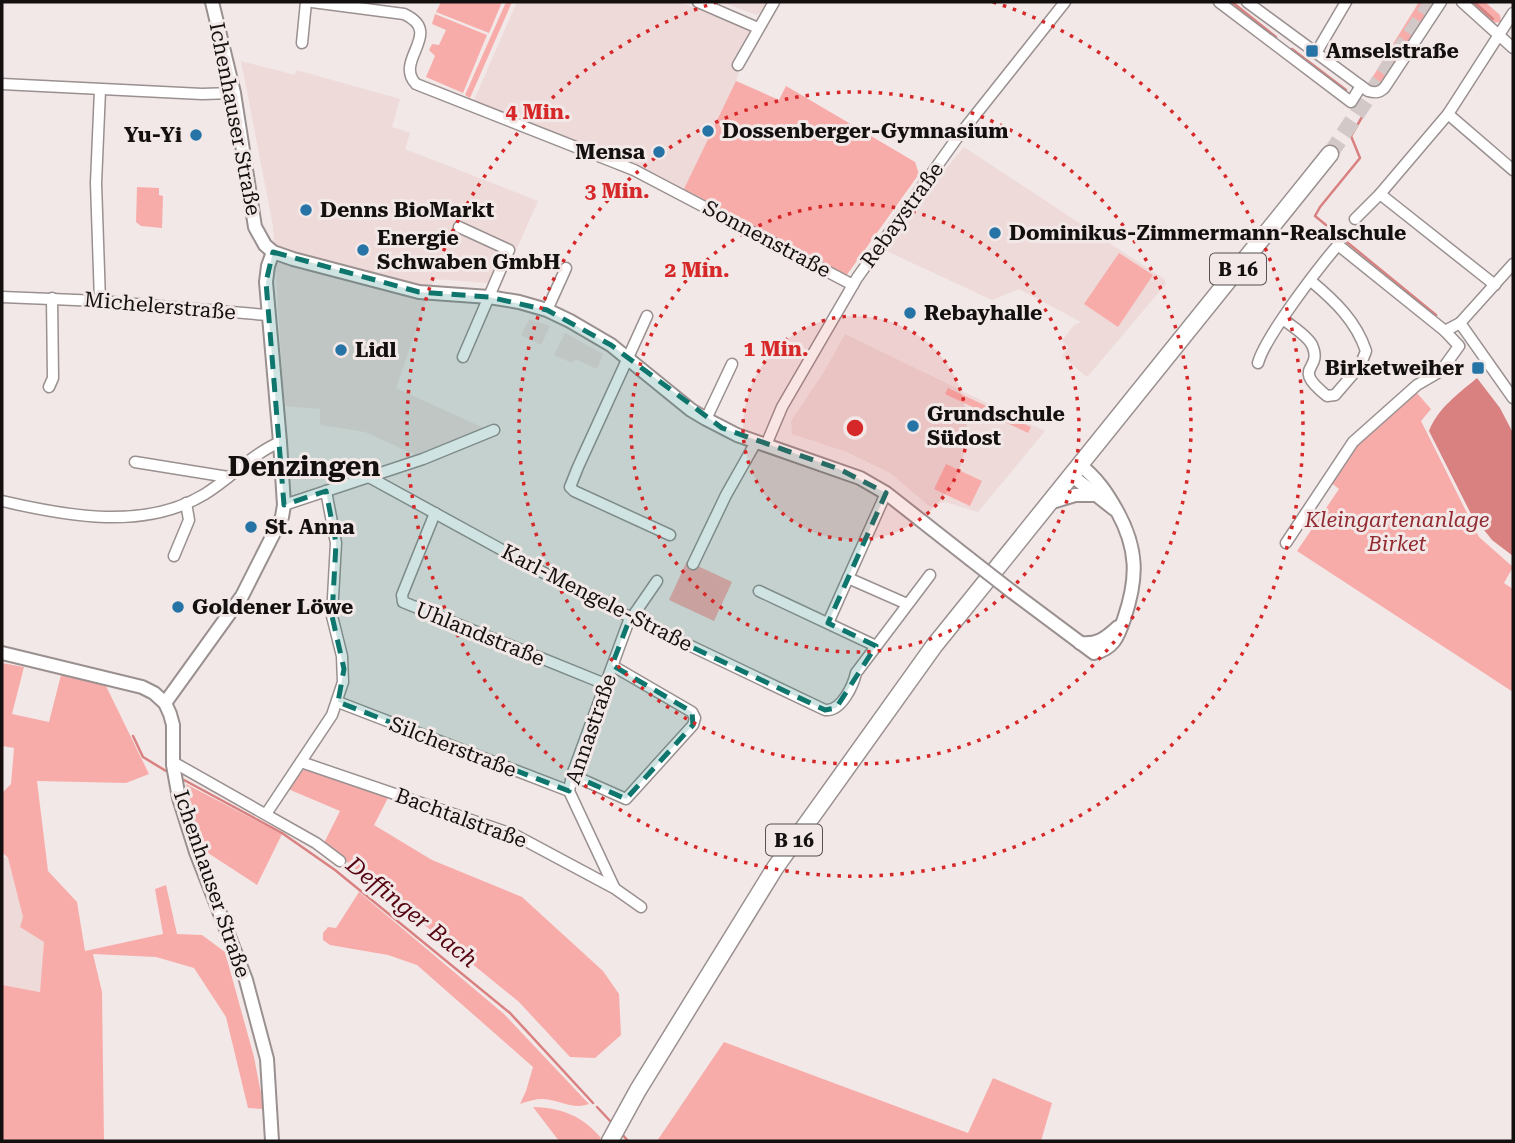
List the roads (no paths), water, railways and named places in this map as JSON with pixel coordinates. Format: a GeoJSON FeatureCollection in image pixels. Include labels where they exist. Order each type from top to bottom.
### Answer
{"type":"FeatureCollection","features":[{"type":"Feature","properties":{"kind":"main road","name":"B 16"},"geometry":{"type":"LineString","coordinates":[[610,1141],[638,1090],[775,867],[934,646],[1330,154]]}},
{"type":"Feature","properties":{"kind":"street","name":"Ichenhauser Straße"},"geometry":{"type":"LineString","coordinates":[[212,2],[234,93],[255,227],[260,239],[273,252]]}},
{"type":"Feature","properties":{"kind":"street"},"geometry":{"type":"LineString","coordinates":[[302,43],[306,2]]}},
{"type":"Feature","properties":{"kind":"street","name":"Sonnenstraße"},"geometry":{"type":"LineString","coordinates":[[312,2],[404,14],[414,19],[420,30],[420,39],[408,71],[416,84],[634,170],[853,285]]}},
{"type":"Feature","properties":{"kind":"street"},"geometry":{"type":"LineString","coordinates":[[698,2],[758,28]]}},
{"type":"Feature","properties":{"kind":"street"},"geometry":{"type":"LineString","coordinates":[[738,65],[774,2]]}},
{"type":"Feature","properties":{"kind":"street","name":"Rebaystraße"},"geometry":{"type":"LineString","coordinates":[[693,564],[726,495],[761,443],[853,285],[957,138],[1065,2]]}},
{"type":"Feature","properties":{"kind":"street"},"geometry":{"type":"LineString","coordinates":[[1219,2],[1351,102],[1361,86]]}},
{"type":"Feature","properties":{"kind":"street"},"geometry":{"type":"LineString","coordinates":[[1247,2],[1368,91],[1381,92],[1441,2]]}},
{"type":"Feature","properties":{"kind":"street"},"geometry":{"type":"LineString","coordinates":[[1316,53],[1346,2]]}},
{"type":"Feature","properties":{"kind":"street"},"geometry":{"type":"LineString","coordinates":[[1462,2],[1513,48]]}},
{"type":"Feature","properties":{"kind":"street"},"geometry":{"type":"LineString","coordinates":[[1355,219],[1380,194],[1448,114],[1513,13]]}},
{"type":"Feature","properties":{"kind":"street"},"geometry":{"type":"LineString","coordinates":[[2,84],[86,87],[100,90],[234,93]]}},
{"type":"Feature","properties":{"kind":"street"},"geometry":{"type":"LineString","coordinates":[[100,90],[96,183],[100,301]]}},
{"type":"Feature","properties":{"kind":"street"},"geometry":{"type":"LineString","coordinates":[[1448,114],[1513,170]]}},
{"type":"Feature","properties":{"kind":"street"},"geometry":{"type":"LineString","coordinates":[[1380,194],[1495,285]]}},
{"type":"Feature","properties":{"kind":"street"},"geometry":{"type":"LineString","coordinates":[[459,227],[509,250],[463,357]]}},
{"type":"Feature","properties":{"kind":"street"},"geometry":{"type":"LineString","coordinates":[[1258,363],[1261,353],[1283,319],[1339,245],[1445,331],[1459,346]]}},
{"type":"Feature","properties":{"kind":"street"},"geometry":{"type":"LineString","coordinates":[[2,653],[142,687],[154,693],[164,703],[242,596],[278,528],[284,505],[267,315],[266,282],[273,252],[327,269],[419,292],[489,297],[547,310],[593,333],[706,419],[761,443],[839,469],[886,493],[1094,653],[1113,644],[1123,622],[1132,594],[1135,562],[1131,540],[1111,498],[1093,475],[1076,470]]}},
{"type":"Feature","properties":{"kind":"street"},"geometry":{"type":"LineString","coordinates":[[1445,331],[1460,323],[1513,264]]}},
{"type":"Feature","properties":{"kind":"street"},"geometry":{"type":"LineString","coordinates":[[547,310],[566,268]]}},
{"type":"Feature","properties":{"kind":"street"},"geometry":{"type":"LineString","coordinates":[[1283,319],[1311,342],[1314,356],[1308,372],[1310,381],[1327,396],[1335,395],[1360,366],[1366,351],[1361,334],[1338,304],[1311,281]]}},
{"type":"Feature","properties":{"kind":"street","name":"Michelerstraße"},"geometry":{"type":"LineString","coordinates":[[2,297],[100,301],[267,315]]}},
{"type":"Feature","properties":{"kind":"street","name":"Michelerstraße"},"geometry":{"type":"LineString","coordinates":[[49,387],[53,377],[52,298]]}},
{"type":"Feature","properties":{"kind":"street"},"geometry":{"type":"LineString","coordinates":[[648,316],[570,487],[670,535]]}},
{"type":"Feature","properties":{"kind":"street"},"geometry":{"type":"LineString","coordinates":[[1460,323],[1513,398]]}},
{"type":"Feature","properties":{"kind":"street"},"geometry":{"type":"LineString","coordinates":[[1286,543],[1353,442],[1417,385],[1441,371],[1459,346],[1472,341]]}},
{"type":"Feature","properties":{"kind":"street"},"geometry":{"type":"LineString","coordinates":[[706,419],[732,363]]}},
{"type":"Feature","properties":{"kind":"street"},"geometry":{"type":"LineString","coordinates":[[284,505],[423,459],[494,430]]}},
{"type":"Feature","properties":{"kind":"street"},"geometry":{"type":"LineString","coordinates":[[2,501],[64,515],[115,518],[159,512],[205,494],[264,450],[280,442]]}},
{"type":"Feature","properties":{"kind":"street"},"geometry":{"type":"LineString","coordinates":[[135,462],[228,477]]}},
{"type":"Feature","properties":{"kind":"street"},"geometry":{"type":"LineString","coordinates":[[1076,470],[1095,495],[1117,511]]}},
{"type":"Feature","properties":{"kind":"street","name":"Karl-Mengele-Straße"},"geometry":{"type":"LineString","coordinates":[[369,477],[531,564],[540,572],[779,689],[830,711],[836,708],[853,684],[856,673],[876,646]]}},
{"type":"Feature","properties":{"kind":"street"},"geometry":{"type":"LineString","coordinates":[[266,814],[324,728],[338,702],[344,669],[332,616],[337,542],[326,491]]}},
{"type":"Feature","properties":{"kind":"street"},"geometry":{"type":"LineString","coordinates":[[828,623],[886,493]]}},
{"type":"Feature","properties":{"kind":"street"},"geometry":{"type":"LineString","coordinates":[[1049,503],[1075,495],[1095,495]]}},
{"type":"Feature","properties":{"kind":"street"},"geometry":{"type":"LineString","coordinates":[[174,556],[189,520],[186,503]]}},
{"type":"Feature","properties":{"kind":"street","name":"Uhlandstraße"},"geometry":{"type":"LineString","coordinates":[[435,513],[402,595],[403,602],[605,684]]}},
{"type":"Feature","properties":{"kind":"street"},"geometry":{"type":"LineString","coordinates":[[760,591],[876,646],[930,575]]}},
{"type":"Feature","properties":{"kind":"street"},"geometry":{"type":"LineString","coordinates":[[848,578],[906,604]]}},
{"type":"Feature","properties":{"kind":"street","name":"Annastraße"},"geometry":{"type":"LineString","coordinates":[[614,888],[569,791],[572,775],[605,684],[632,618],[657,581]]}},
{"type":"Feature","properties":{"kind":"street"},"geometry":{"type":"LineString","coordinates":[[1080,643],[1094,644],[1106,638],[1123,622]]}},
{"type":"Feature","properties":{"kind":"street"},"geometry":{"type":"LineString","coordinates":[[572,775],[626,799],[693,725],[695,718],[692,712],[612,666]]}},
{"type":"Feature","properties":{"kind":"street","name":"Silcherstraße"},"geometry":{"type":"LineString","coordinates":[[338,702],[569,791]]}},
{"type":"Feature","properties":{"kind":"street","name":"Ichenhauser Straße"},"geometry":{"type":"LineString","coordinates":[[164,703],[173,725],[173,763],[189,833],[246,980],[267,1059],[272,1141]]}},
{"type":"Feature","properties":{"kind":"street","name":"Bachtalstraße"},"geometry":{"type":"LineString","coordinates":[[301,762],[515,835],[614,888]]}},
{"type":"Feature","properties":{"kind":"street"},"geometry":{"type":"LineString","coordinates":[[173,763],[316,843],[340,861]]}},
{"type":"Feature","properties":{"kind":"street"},"geometry":{"type":"LineString","coordinates":[[614,888],[641,906]]}},
{"type":"Feature","properties":{"kind":"waterway"},"geometry":{"type":"LineString","coordinates":[[1232,2],[1276,37]]}},
{"type":"Feature","properties":{"kind":"waterway"},"geometry":{"type":"LineString","coordinates":[[1474,2],[1493,19]]}},
{"type":"Feature","properties":{"kind":"waterway"},"geometry":{"type":"LineString","coordinates":[[1292,49],[1346,90]]}},
{"type":"Feature","properties":{"kind":"waterway"},"geometry":{"type":"LineString","coordinates":[[1362,101],[1369,106],[1367,110]]}},
{"type":"Feature","properties":{"kind":"waterway"},"geometry":{"type":"LineString","coordinates":[[1362,117],[1351,136],[1360,158],[1315,216],[1436,315]]}},
{"type":"Feature","properties":{"kind":"waterway","name":"Deffinger Bach"},"geometry":{"type":"LineString","coordinates":[[133,736],[143,757],[166,771]]}},
{"type":"Feature","properties":{"kind":"waterway","name":"Deffinger Bach"},"geometry":{"type":"LineString","coordinates":[[184,780],[282,833],[335,870],[510,1013],[593,1103]]}},
{"type":"Feature","properties":{"kind":"waterway","name":"Deffinger Bach"},"geometry":{"type":"LineString","coordinates":[[597,1107],[612,1123]]}},
{"type":"Feature","properties":{"kind":"waterway","name":"Deffinger Bach"},"geometry":{"type":"LineString","coordinates":[[621,1133],[628,1141]]}},
{"type":"Feature","properties":{"kind":"tunnel"},"geometry":{"type":"LineString","coordinates":[[1330,154],[1432,2]]}},
{"type":"Feature","properties":{"kind":"place","name":"Amselstraße"},"geometry":{"type":"Point","coordinates":[1312,51]}},
{"type":"Feature","properties":{"kind":"place","name":"Dossenberger-Gymnasium"},"geometry":{"type":"Point","coordinates":[708,131]}},
{"type":"Feature","properties":{"kind":"place","name":"Yu-Yi"},"geometry":{"type":"Point","coordinates":[196,135]}},
{"type":"Feature","properties":{"kind":"place","name":"Mensa"},"geometry":{"type":"Point","coordinates":[659,152]}},
{"type":"Feature","properties":{"kind":"place","name":"Denns BioMarkt"},"geometry":{"type":"Point","coordinates":[306,210]}},
{"type":"Feature","properties":{"kind":"place","name":"Dominikus-Zimmermann-Realschule"},"geometry":{"type":"Point","coordinates":[995,233]}},
{"type":"Feature","properties":{"kind":"place","name":"Energie Schwaben GmbH"},"geometry":{"type":"Point","coordinates":[363,250]}},
{"type":"Feature","properties":{"kind":"place","name":"Rebayhalle"},"geometry":{"type":"Point","coordinates":[910,313]}},
{"type":"Feature","properties":{"kind":"place","name":"Lidl"},"geometry":{"type":"Point","coordinates":[341,350]}},
{"type":"Feature","properties":{"kind":"place","name":"Birketweiher"},"geometry":{"type":"Point","coordinates":[1478,368]}},
{"type":"Feature","properties":{"kind":"place","name":"Grundschule Südost"},"geometry":{"type":"Point","coordinates":[913,426]}},
{"type":"Feature","properties":{"kind":"place","name":"St. Anna"},"geometry":{"type":"Point","coordinates":[251,527]}},
{"type":"Feature","properties":{"kind":"place","name":"Goldener Löwe"},"geometry":{"type":"Point","coordinates":[178,607]}},
{"type":"Feature","properties":{"kind":"district","name":"Denzingen"},"geometry":{"type":"Point","coordinates":[304,466]}},
{"type":"Feature","properties":{"kind":"park label","name":"Kleingartenanlage Birket"},"geometry":{"type":"Point","coordinates":[1397,532]}}]}
